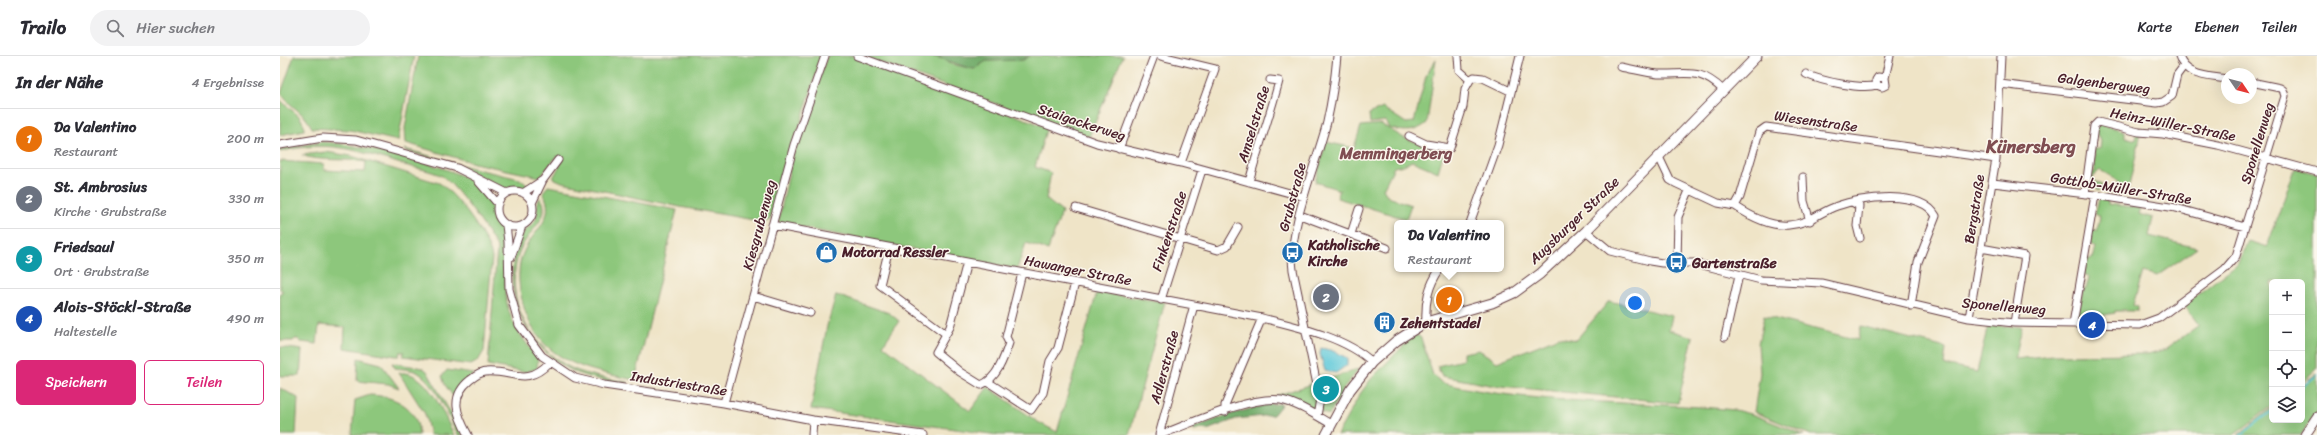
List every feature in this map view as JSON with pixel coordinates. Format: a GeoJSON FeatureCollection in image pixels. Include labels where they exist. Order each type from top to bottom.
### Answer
{"type":"FeatureCollection","features":[{"type":"Feature","properties":{"kind":"street","name":"Kiesgrubenweg"},"geometry":{"type":"LineString","coordinates":[[724,403],[794,144],[825,56]]}},
{"type":"Feature","properties":{"kind":"street","name":"Staigackerweg"},"geometry":{"type":"LineString","coordinates":[[857,56],[1074,136],[1118,149],[1181,163],[1304,197]]}},
{"type":"Feature","properties":{"kind":"street"},"geometry":{"type":"LineString","coordinates":[[1118,149],[1154,56]]}},
{"type":"Feature","properties":{"kind":"street"},"geometry":{"type":"LineString","coordinates":[[1161,56],[1215,69],[1181,163]]}},
{"type":"Feature","properties":{"kind":"street","name":"Grubstraße"},"geometry":{"type":"LineString","coordinates":[[1317,416],[1320,399],[1292,262],[1304,197],[1329,114],[1337,56]]}},
{"type":"Feature","properties":{"kind":"street"},"geometry":{"type":"LineString","coordinates":[[1458,56],[1459,70],[1470,80]]}},
{"type":"Feature","properties":{"kind":"street"},"geometry":{"type":"LineString","coordinates":[[1471,220],[1498,145],[1510,91],[1520,56]]}},
{"type":"Feature","properties":{"kind":"street","name":"Augsburger Straße"},"geometry":{"type":"LineString","coordinates":[[1326,435],[1350,390],[1372,362],[1406,333],[1426,322],[1479,308],[1514,293],[1540,274],[1586,231],[1757,56]]}},
{"type":"Feature","properties":{"kind":"street"},"geometry":{"type":"LineString","coordinates":[[1806,74],[1820,80],[1870,87],[1878,85],[1877,79],[1885,78],[1890,56]]}},
{"type":"Feature","properties":{"kind":"street","name":"Bergstraße"},"geometry":{"type":"LineString","coordinates":[[1969,318],[1996,159],[2001,56]]}},
{"type":"Feature","properties":{"kind":"street"},"geometry":{"type":"LineString","coordinates":[[2179,56],[2183,67],[2199,75],[2221,78]]}},
{"type":"Feature","properties":{"kind":"street"},"geometry":{"type":"LineString","coordinates":[[1621,67],[1656,74],[1699,74],[1711,79],[1723,90]]}},
{"type":"Feature","properties":{"kind":"street","name":"Galgenbergweg"},"geometry":{"type":"LineString","coordinates":[[2000,84],[2163,102],[2172,96],[2177,75],[2183,67]]}},
{"type":"Feature","properties":{"kind":"street"},"geometry":{"type":"LineString","coordinates":[[1408,136],[1431,146],[1450,148],[1462,106],[1465,89],[1470,80],[1474,78],[1483,78],[1510,91]]}},
{"type":"Feature","properties":{"kind":"street","name":"Amselstraße"},"geometry":{"type":"LineString","coordinates":[[1249,182],[1259,142],[1272,111],[1279,81],[1270,80]]}},
{"type":"Feature","properties":{"kind":"street","name":"Sponellenweg"},"geometry":{"type":"LineString","coordinates":[[1586,231],[1606,248],[1614,252],[1662,263],[1699,263],[1761,280],[1821,283],[1911,306],[1969,318],[2014,323],[2133,326],[2155,320],[2233,262],[2268,157],[2284,96],[2283,90],[2257,84]]}},
{"type":"Feature","properties":{"kind":"street","name":"Heinz-Willer-Straße"},"geometry":{"type":"LineString","coordinates":[[2085,194],[2094,126],[2098,122],[2268,157]]}},
{"type":"Feature","properties":{"kind":"street","name":"Wiesenstraße"},"geometry":{"type":"LineString","coordinates":[[1735,206],[1740,197],[1759,132],[1766,127],[1996,159]]}},
{"type":"Feature","properties":{"kind":"street","name":"Industriestraße"},"geometry":{"type":"LineString","coordinates":[[280,146],[310,140],[344,139],[377,145],[435,163],[457,168],[507,193],[515,191],[524,193]]}},
{"type":"Feature","properties":{"kind":"street"},"geometry":{"type":"LineString","coordinates":[[1659,157],[1670,180],[1689,191],[1718,204],[1735,206],[1748,214],[1781,225],[1810,221],[1836,206],[1852,202],[1886,198],[1911,200],[1932,208],[1936,216],[1918,262],[1911,306]]}},
{"type":"Feature","properties":{"kind":"street"},"geometry":{"type":"LineString","coordinates":[[2268,157],[2317,172]]}},
{"type":"Feature","properties":{"kind":"street","name":"Industriestraße"},"geometry":{"type":"LineString","coordinates":[[509,261],[522,226],[532,217],[532,203],[543,180],[558,160]]}},
{"type":"Feature","properties":{"kind":"street","name":"Finkenstraße"},"geometry":{"type":"LineString","coordinates":[[1161,300],[1202,170]]}},
{"type":"Feature","properties":{"kind":"street"},"geometry":{"type":"LineString","coordinates":[[1803,177],[1804,201],[1810,221]]}},
{"type":"Feature","properties":{"kind":"street","name":"Industriestraße"},"geometry":{"type":"LineString","coordinates":[[477,179],[498,204],[498,214],[506,225],[509,261],[509,289],[515,316],[528,341],[549,363],[575,378],[599,384],[724,403],[813,420],[923,435]]}},
{"type":"Feature","properties":{"kind":"street"},"geometry":{"type":"LineString","coordinates":[[532,203],[524,193],[543,180]]}},
{"type":"Feature","properties":{"kind":"street","name":"Gottlob-Müller-Straße"},"geometry":{"type":"LineString","coordinates":[[1992,183],[2095,195],[2176,208],[2245,226]]}},
{"type":"Feature","properties":{"kind":"street"},"geometry":{"type":"LineString","coordinates":[[1677,263],[1678,217],[1689,191]]}},
{"type":"Feature","properties":{"kind":"street"},"geometry":{"type":"LineString","coordinates":[[498,204],[507,193]]}},
{"type":"Feature","properties":{"kind":"street"},"geometry":{"type":"LineString","coordinates":[[2073,324],[2095,195]]}},
{"type":"Feature","properties":{"kind":"street"},"geometry":{"type":"LineString","coordinates":[[1852,202],[1859,206],[1857,226],[1860,238]]}},
{"type":"Feature","properties":{"kind":"street"},"geometry":{"type":"LineString","coordinates":[[1076,208],[1222,250],[1227,246],[1238,227]]}},
{"type":"Feature","properties":{"kind":"street"},"geometry":{"type":"LineString","coordinates":[[1351,234],[1359,209]]}},
{"type":"Feature","properties":{"kind":"street"},"geometry":{"type":"LineString","coordinates":[[1300,216],[1387,248]]}},
{"type":"Feature","properties":{"kind":"street"},"geometry":{"type":"LineString","coordinates":[[506,225],[516,228],[522,226]]}},
{"type":"Feature","properties":{"kind":"street","name":"Hawanger Straße"},"geometry":{"type":"LineString","coordinates":[[772,225],[1262,318],[1306,329],[1353,349],[1372,362]]}},
{"type":"Feature","properties":{"kind":"street"},"geometry":{"type":"LineString","coordinates":[[889,248],[880,285],[946,334]]}},
{"type":"Feature","properties":{"kind":"street"},"geometry":{"type":"LineString","coordinates":[[1981,248],[2025,256],[2014,323]]}},
{"type":"Feature","properties":{"kind":"street"},"geometry":{"type":"LineString","coordinates":[[967,262],[950,327],[937,348],[938,355],[980,385],[988,382],[1004,359],[1009,343],[1006,337],[1022,272]]}},
{"type":"Feature","properties":{"kind":"street"},"geometry":{"type":"LineString","coordinates":[[1426,322],[1426,302],[1428,292],[1438,272]]}},
{"type":"Feature","properties":{"kind":"street"},"geometry":{"type":"LineString","coordinates":[[1725,337],[1739,275]]}},
{"type":"Feature","properties":{"kind":"street"},"geometry":{"type":"LineString","coordinates":[[988,382],[1031,410],[1043,393],[1050,361],[1058,348],[1075,283]]}},
{"type":"Feature","properties":{"kind":"street"},"geometry":{"type":"LineString","coordinates":[[753,296],[810,312]]}},
{"type":"Feature","properties":{"kind":"street","name":"Adlerstraße"},"geometry":{"type":"LineString","coordinates":[[1160,435],[1194,305]]}},
{"type":"Feature","properties":{"kind":"street"},"geometry":{"type":"LineString","coordinates":[[1225,412],[1227,399],[1262,318]]}},
{"type":"Feature","properties":{"kind":"street"},"geometry":{"type":"LineString","coordinates":[[468,435],[457,415],[456,400],[467,382],[485,372],[522,376],[539,374],[549,363]]}},
{"type":"Feature","properties":{"kind":"street"},"geometry":{"type":"LineString","coordinates":[[1160,435],[1258,401],[1273,399],[1295,405],[1331,424]]}},
{"type":"Feature","properties":{"kind":"street"},"geometry":{"type":"LineString","coordinates":[[2305,435],[2317,417]]}},
{"type":"Feature","properties":{"kind":"street"},"geometry":{"type":"LineString","coordinates":[[812,435],[813,420]]}},
{"type":"Feature","properties":{"kind":"green space"},"geometry":{"type":"Polygon","coordinates":[[[294,56],[414,56],[398,141],[350,130],[312,128],[305,117],[281,93],[294,56]]]}},
{"type":"Feature","properties":{"kind":"green space"},"geometry":{"type":"Polygon","coordinates":[[[418,56],[822,56],[770,220],[765,222],[680,207],[562,182],[553,178],[562,161],[557,156],[540,177],[474,163],[406,143],[405,128],[418,56]]]}},
{"type":"Feature","properties":{"kind":"green space"},"geometry":{"type":"Polygon","coordinates":[[[827,56],[853,56],[1047,127],[1035,167],[1051,173],[1046,199],[1062,212],[1048,250],[1026,243],[1017,269],[778,223],[793,155],[827,56]]]}},
{"type":"Feature","properties":{"kind":"green space"},"geometry":{"type":"Polygon","coordinates":[[[862,56],[932,56],[943,59],[955,65],[974,69],[986,61],[1023,60],[1030,56],[1123,56],[1089,137],[862,56]]]}},
{"type":"Feature","properties":{"kind":"green space"},"geometry":{"type":"Polygon","coordinates":[[[932,56],[1030,56],[1023,60],[986,61],[974,69],[932,56]]]}},
{"type":"Feature","properties":{"kind":"green space"},"geometry":{"type":"Polygon","coordinates":[[[1436,59],[1427,123],[1418,129],[1404,131],[1389,128],[1385,121],[1370,123],[1369,114],[1383,108],[1406,123],[1414,122],[1426,76],[1436,59]]]}},
{"type":"Feature","properties":{"kind":"green space"},"geometry":{"type":"Polygon","coordinates":[[[280,100],[300,117],[305,127],[304,130],[280,135],[280,100]]]}},
{"type":"Feature","properties":{"kind":"green space"},"geometry":{"type":"Polygon","coordinates":[[[1381,124],[1404,138],[1438,150],[1443,155],[1438,172],[1412,161],[1404,165],[1394,167],[1383,189],[1388,197],[1411,205],[1406,219],[1337,198],[1340,190],[1315,182],[1326,142],[1354,148],[1361,126],[1381,124]]]}},
{"type":"Feature","properties":{"kind":"green space"},"geometry":{"type":"Polygon","coordinates":[[[2099,124],[2125,131],[2125,137],[2136,140],[2137,134],[2141,134],[2128,190],[2120,188],[2118,195],[2101,191],[2104,186],[2113,191],[2119,181],[2100,170],[2093,177],[2094,181],[2102,185],[2098,191],[2090,179],[2092,172],[2095,172],[2094,149],[2100,149],[2101,141],[2095,128],[2099,124]]]}},
{"type":"Feature","properties":{"kind":"green space"},"geometry":{"type":"Polygon","coordinates":[[[322,142],[381,151],[428,164],[468,179],[486,192],[491,200],[495,219],[503,230],[505,237],[505,286],[508,309],[516,328],[538,359],[537,369],[524,372],[488,365],[497,248],[472,209],[455,188],[442,176],[432,172],[369,154],[341,148],[313,146],[280,152],[280,149],[322,142]]]}},
{"type":"Feature","properties":{"kind":"green space"},"geometry":{"type":"Polygon","coordinates":[[[405,149],[472,168],[520,179],[527,185],[526,188],[505,189],[458,165],[406,151],[405,149]]]}},
{"type":"Feature","properties":{"kind":"green space"},"geometry":{"type":"Polygon","coordinates":[[[326,152],[351,156],[439,183],[454,196],[471,217],[485,240],[492,258],[484,351],[478,361],[471,365],[403,356],[404,352],[400,352],[399,356],[396,356],[344,348],[345,327],[319,325],[317,344],[301,342],[298,339],[293,341],[280,341],[280,293],[283,291],[280,289],[280,161],[324,164],[324,170],[365,172],[366,162],[324,159],[302,155],[326,152]]]}},
{"type":"Feature","properties":{"kind":"green space"},"geometry":{"type":"Polygon","coordinates":[[[2295,168],[2317,174],[2317,368],[2305,379],[2305,279],[2269,279],[2269,408],[2234,435],[1811,435],[1754,412],[1760,373],[1758,344],[1764,316],[1858,340],[1861,326],[1946,348],[1944,365],[1977,372],[1988,325],[2022,327],[2015,359],[2053,355],[2148,354],[2166,349],[2199,325],[2184,305],[2237,264],[2248,241],[2267,247],[2295,168]]]}},
{"type":"Feature","properties":{"kind":"green space"},"geometry":{"type":"Polygon","coordinates":[[[548,186],[677,210],[635,380],[580,366],[564,358],[550,349],[538,336],[529,320],[522,300],[519,282],[519,269],[520,262],[528,243],[546,217],[547,201],[543,192],[548,186]]]}},
{"type":"Feature","properties":{"kind":"green space"},"geometry":{"type":"Polygon","coordinates":[[[540,198],[544,205],[543,215],[520,250],[515,273],[515,290],[518,306],[524,321],[533,336],[544,348],[571,368],[592,375],[627,382],[628,384],[605,381],[590,377],[569,369],[552,358],[538,344],[527,328],[518,310],[513,292],[512,272],[515,253],[522,234],[535,221],[540,198]]]}},
{"type":"Feature","properties":{"kind":"green space"},"geometry":{"type":"Polygon","coordinates":[[[2099,199],[2108,199],[2108,204],[2141,208],[2139,214],[2153,218],[2149,236],[2197,248],[2157,276],[2143,272],[2133,305],[2138,307],[2138,311],[2115,311],[2115,313],[2104,315],[2104,322],[2079,320],[2077,318],[2083,289],[2086,289],[2089,277],[2084,274],[2087,259],[2092,259],[2095,247],[2090,244],[2092,230],[2097,231],[2100,217],[2095,214],[2099,199]]]}},
{"type":"Feature","properties":{"kind":"green space"},"geometry":{"type":"Polygon","coordinates":[[[1097,292],[1165,302],[1129,435],[998,435],[811,409],[827,326],[836,295],[889,313],[899,321],[883,345],[970,411],[988,387],[1038,422],[1057,432],[1097,292]]]}},
{"type":"Feature","properties":{"kind":"green space"},"geometry":{"type":"Polygon","coordinates":[[[1609,301],[1672,316],[1669,330],[1693,337],[1678,403],[1490,385],[1442,376],[1437,366],[1463,360],[1463,353],[1479,350],[1497,362],[1559,337],[1576,340],[1609,301]]]}},
{"type":"Feature","properties":{"kind":"green space"},"geometry":{"type":"Polygon","coordinates":[[[1417,335],[1421,338],[1433,375],[1442,383],[1515,396],[1735,410],[1754,415],[1804,435],[1337,435],[1360,394],[1371,379],[1411,338],[1417,335]]]}},
{"type":"Feature","properties":{"kind":"green space"},"geometry":{"type":"Polygon","coordinates":[[[280,347],[302,350],[300,376],[280,376],[280,347]]]}},
{"type":"Feature","properties":{"kind":"green space"},"geometry":{"type":"Polygon","coordinates":[[[358,358],[381,364],[399,388],[388,384],[357,381],[358,358]]]}},
{"type":"Feature","properties":{"kind":"green space"},"geometry":{"type":"Polygon","coordinates":[[[392,363],[423,368],[427,371],[463,435],[458,435],[436,392],[424,377],[415,371],[395,368],[392,363]]]}},
{"type":"Feature","properties":{"kind":"green space"},"geometry":{"type":"Polygon","coordinates":[[[1359,369],[1344,388],[1329,415],[1275,396],[1359,369]]]}},
{"type":"Feature","properties":{"kind":"green space"},"geometry":{"type":"Polygon","coordinates":[[[447,370],[474,374],[460,385],[453,396],[445,385],[442,376],[447,370]]]}},
{"type":"Feature","properties":{"kind":"green space"},"geometry":{"type":"Polygon","coordinates":[[[399,373],[409,374],[418,378],[426,386],[440,406],[454,435],[430,435],[425,414],[399,373]]]}},
{"type":"Feature","properties":{"kind":"green space"},"geometry":{"type":"Polygon","coordinates":[[[2317,373],[2317,412],[2301,435],[2238,435],[2269,410],[2269,423],[2305,423],[2305,383],[2317,373]]]}},
{"type":"Feature","properties":{"kind":"green space"},"geometry":{"type":"Polygon","coordinates":[[[280,388],[298,398],[296,435],[280,435],[280,388]]]}},
{"type":"Feature","properties":{"kind":"green space"},"geometry":{"type":"Polygon","coordinates":[[[370,395],[396,400],[403,404],[414,417],[418,425],[419,435],[352,435],[355,400],[370,395]]]}},
{"type":"Feature","properties":{"kind":"green space"},"geometry":{"type":"Polygon","coordinates":[[[1269,404],[1282,404],[1273,415],[1236,419],[1207,430],[1202,429],[1194,431],[1193,428],[1228,415],[1269,404]]]}},
{"type":"Feature","properties":{"kind":"water"},"geometry":{"type":"Polygon","coordinates":[[[1321,348],[1331,350],[1347,358],[1347,365],[1336,373],[1325,371],[1320,354],[1321,348]]]}},
{"type":"Feature","properties":{"kind":"waterway"},"geometry":{"type":"LineString","coordinates":[[2305,385],[2317,375]]}},
{"type":"Feature","properties":{"kind":"waterway"},"geometry":{"type":"LineString","coordinates":[[2241,435],[2269,413]]}},
{"type":"Feature","properties":{"kind":"place","name":"Motorrad Ressler"},"geometry":{"type":"Point","coordinates":[826,252]}},
{"type":"Feature","properties":{"kind":"place","name":"Katholische Kirche"},"geometry":{"type":"Point","coordinates":[1292,253]}},
{"type":"Feature","properties":{"kind":"place","name":"Gartenstraße"},"geometry":{"type":"Point","coordinates":[1677,263]}},
{"type":"Feature","properties":{"kind":"place","name":"St. Ambrosius"},"geometry":{"type":"Point","coordinates":[1326,297]}},
{"type":"Feature","properties":{"kind":"place","name":"Da Valentino"},"geometry":{"type":"Point","coordinates":[1449,300]}},
{"type":"Feature","properties":{"kind":"place","name":"Zehentstadel"},"geometry":{"type":"Point","coordinates":[1385,323]}},
{"type":"Feature","properties":{"kind":"place","name":"Alois-Stöckl-Straße"},"geometry":{"type":"Point","coordinates":[2092,325]}},
{"type":"Feature","properties":{"kind":"place","name":"Friedsaul"},"geometry":{"type":"Point","coordinates":[1326,389]}},
{"type":"Feature","properties":{"kind":"district","name":"Künersberg"},"geometry":{"type":"Point","coordinates":[2031,147]}},
{"type":"Feature","properties":{"kind":"district","name":"Memmingerberg"},"geometry":{"type":"Point","coordinates":[1396,153]}}]}
